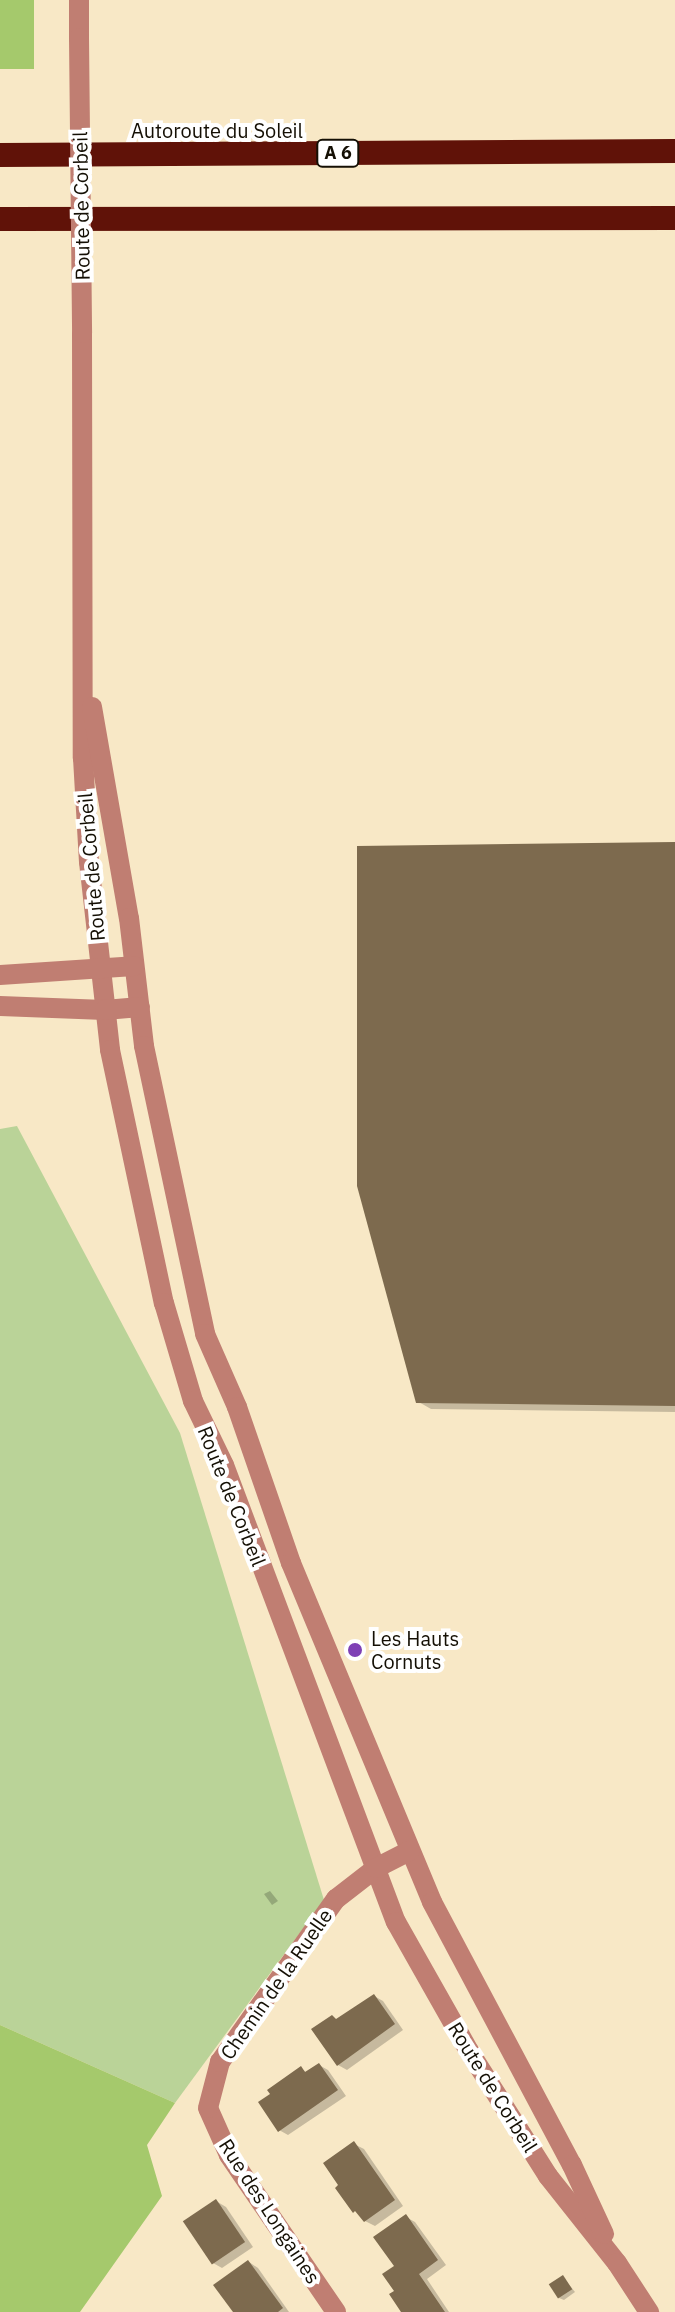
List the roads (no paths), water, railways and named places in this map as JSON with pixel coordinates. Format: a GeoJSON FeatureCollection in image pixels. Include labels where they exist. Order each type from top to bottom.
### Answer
{"type":"FeatureCollection","features":[{"type":"Feature","properties":{"kind":"highway","name":"Autoroute du Soleil"},"geometry":{"type":"LineString","coordinates":[[0,155],[675,151]]}},
{"type":"Feature","properties":{"kind":"highway"},"geometry":{"type":"LineString","coordinates":[[0,219],[675,218]]}},
{"type":"Feature","properties":{"kind":"street","name":"Route de Corbeil"},"geometry":{"type":"LineString","coordinates":[[79,0],[83,758],[105,1010],[164,1303],[193,1401],[224,1465],[396,1922],[469,2051],[548,2176],[617,2263],[649,2312]]}},
{"type":"Feature","properties":{"kind":"street","name":"Route de Corbeil"},"geometry":{"type":"LineString","coordinates":[[82,652],[134,966],[144,1046],[205,1334],[237,1407],[291,1563],[432,1902],[572,2165],[617,2263]]}},
{"type":"Feature","properties":{"kind":"street"},"geometry":{"type":"LineString","coordinates":[[0,975],[134,966]]}},
{"type":"Feature","properties":{"kind":"street"},"geometry":{"type":"LineString","coordinates":[[0,1006],[105,1010],[140,1007]]}},
{"type":"Feature","properties":{"kind":"street","name":"Chemin de la Ruelle"},"geometry":{"type":"LineString","coordinates":[[208,2108],[220,2062],[336,1899],[376,1868],[410,1851]]}},
{"type":"Feature","properties":{"kind":"street","name":"Rue des Longaines"},"geometry":{"type":"LineString","coordinates":[[208,2108],[229,2155],[336,2312]]}},
{"type":"Feature","properties":{"kind":"place","name":"Les Hauts Cornuts"},"geometry":{"type":"Point","coordinates":[355,1650]}}]}
